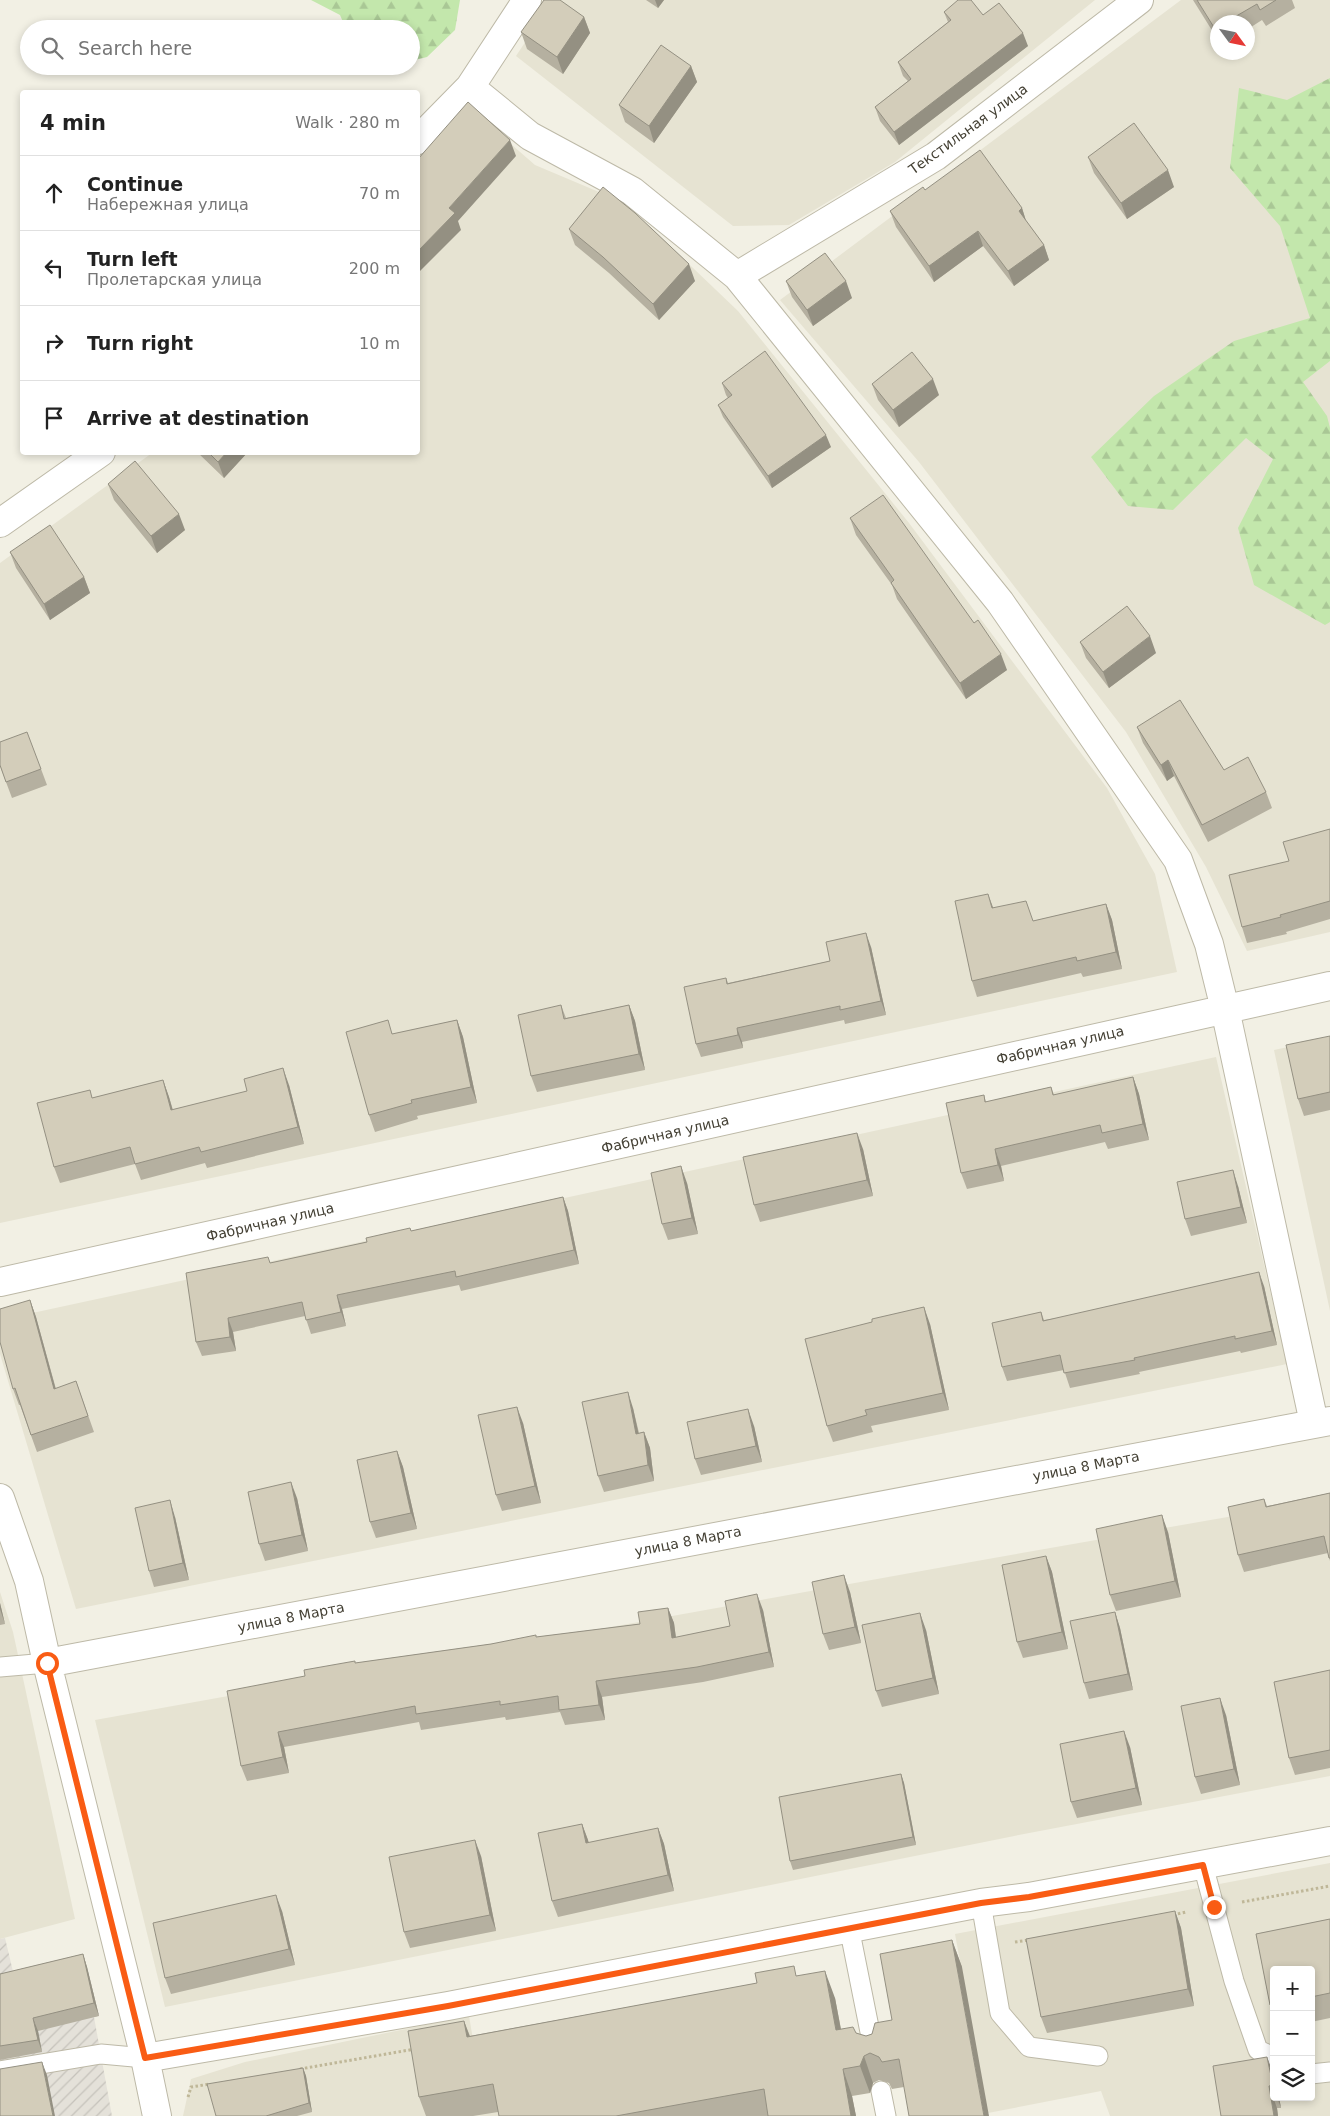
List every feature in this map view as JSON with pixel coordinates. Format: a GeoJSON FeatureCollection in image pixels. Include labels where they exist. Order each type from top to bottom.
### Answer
{"type":"FeatureCollection","features":[{"type":"Feature","properties":{"kind":"street"},"geometry":{"type":"LineString","coordinates":[[420,138],[470,87],[527,0]]}},
{"type":"Feature","properties":{"kind":"street","name":"Текстильная улица"},"geometry":{"type":"LineString","coordinates":[[737,276],[936,156],[1139,0]]}},
{"type":"Feature","properties":{"kind":"street"},"geometry":{"type":"LineString","coordinates":[[470,87],[530,136],[632,191],[737,276],[1000,602],[1178,860],[1209,944],[1322,1422]]}},
{"type":"Feature","properties":{"kind":"street"},"geometry":{"type":"LineString","coordinates":[[0,523],[97,455]]}},
{"type":"Feature","properties":{"kind":"street","name":"Фабричная улица"},"geometry":{"type":"LineString","coordinates":[[0,1282],[1330,986]]}},
{"type":"Feature","properties":{"kind":"street","name":"улица 8 Марта"},"geometry":{"type":"LineString","coordinates":[[47,1663],[1322,1422]]}},
{"type":"Feature","properties":{"kind":"street"},"geometry":{"type":"LineString","coordinates":[[0,1498],[29,1580],[47,1663],[145,2058],[157,2116]]}},
{"type":"Feature","properties":{"kind":"street"},"geometry":{"type":"LineString","coordinates":[[145,2058],[448,2006],[849,1927],[981,1903],[1029,1897],[1330,1841]]}},
{"type":"Feature","properties":{"kind":"lane"},"geometry":{"type":"LineString","coordinates":[[0,1667],[47,1663]]}},
{"type":"Feature","properties":{"kind":"lane"},"geometry":{"type":"LineString","coordinates":[[1203,1865],[1234,1981],[1258,2050],[1272,2056]]}},
{"type":"Feature","properties":{"kind":"lane"},"geometry":{"type":"LineString","coordinates":[[981,1903],[1000,2013],[1029,2047],[1098,2056]]}},
{"type":"Feature","properties":{"kind":"lane"},"geometry":{"type":"LineString","coordinates":[[849,1927],[874,2052]]}},
{"type":"Feature","properties":{"kind":"lane"},"geometry":{"type":"LineString","coordinates":[[0,2070],[101,2054],[145,2058]]}},
{"type":"Feature","properties":{"kind":"lane"},"geometry":{"type":"LineString","coordinates":[[1315,2074],[1330,2072]]}},
{"type":"Feature","properties":{"kind":"lane"},"geometry":{"type":"LineString","coordinates":[[881,2091],[886,2116]]}},
{"type":"Feature","properties":{"kind":"path"},"geometry":{"type":"LineString","coordinates":[[1165,1916],[1330,1886]]}},
{"type":"Feature","properties":{"kind":"path"},"geometry":{"type":"LineString","coordinates":[[988,1947],[1038,1938]]}},
{"type":"Feature","properties":{"kind":"path"},"geometry":{"type":"LineString","coordinates":[[299,2069],[417,2049]]}},
{"type":"Feature","properties":{"kind":"path"},"geometry":{"type":"LineString","coordinates":[[187,2100],[191,2087],[211,2084]]}},
{"type":"Feature","properties":{"kind":"shaded area"},"geometry":{"type":"Polygon","coordinates":[[[553,0],[1095,0],[895,162],[789,225],[733,226],[516,56],[553,0]]]}},
{"type":"Feature","properties":{"kind":"shaded area"},"geometry":{"type":"Polygon","coordinates":[[[1181,0],[1330,0],[1330,932],[1247,951],[1206,867],[1126,732],[919,462],[780,300],[1181,0]]]}},
{"type":"Feature","properties":{"kind":"shaded area"},"geometry":{"type":"Polygon","coordinates":[[[473,111],[535,165],[625,203],[738,311],[909,523],[1107,788],[1155,874],[1177,972],[0,1223],[0,563],[149,455],[420,455],[420,168],[473,111]]]}},
{"type":"Feature","properties":{"kind":"shaded area"},"geometry":{"type":"Polygon","coordinates":[[[1330,1038],[1330,1311],[1274,1050],[1330,1038]]]}},
{"type":"Feature","properties":{"kind":"shaded area"},"geometry":{"type":"Polygon","coordinates":[[[1216,1057],[1287,1364],[76,1609],[0,1354],[0,1320],[1216,1057]]]}},
{"type":"Feature","properties":{"kind":"shaded area"},"geometry":{"type":"Polygon","coordinates":[[[1330,1499],[1330,1776],[1024,1834],[165,2007],[95,1720],[1330,1499]]]}},
{"type":"Feature","properties":{"kind":"shaded area"},"geometry":{"type":"Polygon","coordinates":[[[0,1592],[13,1632],[75,1919],[0,1939],[0,1592]]]}},
{"type":"Feature","properties":{"kind":"shaded area"},"geometry":{"type":"Polygon","coordinates":[[[1330,1863],[1330,2116],[1110,2116],[1101,2091],[988,2113],[955,1934],[1330,1863]]]}},
{"type":"Feature","properties":{"kind":"shaded area"},"geometry":{"type":"Polygon","coordinates":[[[5,1938],[16,1984],[87,1967],[99,2016],[94,2017],[112,2116],[0,2116],[0,1939],[5,1938]]]}},
{"type":"Feature","properties":{"kind":"shaded area"},"geometry":{"type":"Polygon","coordinates":[[[469,2016],[477,2063],[504,2116],[183,2116],[191,2079],[245,2062],[469,2016]]]}},
{"type":"Feature","properties":{"kind":"green space"},"geometry":{"type":"Polygon","coordinates":[[[311,0],[460,0],[455,30],[427,57],[420,59],[420,20],[342,20],[340,15],[311,0]]]}},
{"type":"Feature","properties":{"kind":"green space"},"geometry":{"type":"Polygon","coordinates":[[[1330,78],[1330,361],[1303,382],[1327,416],[1330,428],[1330,622],[1325,625],[1254,585],[1238,528],[1273,459],[1246,438],[1173,510],[1128,506],[1091,457],[1154,396],[1234,341],[1310,318],[1280,226],[1230,168],[1239,88],[1287,100],[1330,78]]]}},
{"type":"Feature","properties":{"kind":"building"},"geometry":{"type":"Polygon","coordinates":[[[544,0],[560,0],[584,17],[557,57],[521,32],[544,0]]]}},
{"type":"Feature","properties":{"kind":"building"},"geometry":{"type":"Polygon","coordinates":[[[958,0],[971,0],[983,15],[999,3],[1023,33],[894,132],[875,107],[911,79],[898,62],[951,20],[944,12],[958,0]]]}},
{"type":"Feature","properties":{"kind":"building"},"geometry":{"type":"Polygon","coordinates":[[[1197,0],[1276,0],[1260,10],[1257,4],[1238,15],[1210,15],[1210,21],[1197,0]]]}},
{"type":"Feature","properties":{"kind":"building"},"geometry":{"type":"Polygon","coordinates":[[[661,45],[691,66],[649,126],[619,105],[661,45]]]}},
{"type":"Feature","properties":{"kind":"building"},"geometry":{"type":"Polygon","coordinates":[[[468,102],[510,140],[449,208],[455,213],[420,249],[420,157],[468,102]]]}},
{"type":"Feature","properties":{"kind":"building"},"geometry":{"type":"Polygon","coordinates":[[[1134,123],[1168,170],[1121,203],[1088,157],[1134,123]]]}},
{"type":"Feature","properties":{"kind":"building"},"geometry":{"type":"Polygon","coordinates":[[[980,150],[1022,208],[1019,211],[1044,245],[1008,271],[978,231],[929,266],[890,211],[923,187],[925,190],[980,150]]]}},
{"type":"Feature","properties":{"kind":"building"},"geometry":{"type":"Polygon","coordinates":[[[603,187],[635,213],[689,264],[653,304],[603,257],[569,229],[603,187]]]}},
{"type":"Feature","properties":{"kind":"building"},"geometry":{"type":"Polygon","coordinates":[[[825,253],[846,281],[807,310],[786,281],[825,253]]]}},
{"type":"Feature","properties":{"kind":"building"},"geometry":{"type":"Polygon","coordinates":[[[765,351],[826,435],[768,476],[718,405],[732,395],[722,383],[765,351]]]}},
{"type":"Feature","properties":{"kind":"building"},"geometry":{"type":"Polygon","coordinates":[[[912,352],[933,379],[893,410],[872,384],[912,352]]]}},
{"type":"Feature","properties":{"kind":"building"},"geometry":{"type":"Polygon","coordinates":[[[211,455],[224,455],[218,462],[211,455]]]}},
{"type":"Feature","properties":{"kind":"building"},"geometry":{"type":"Polygon","coordinates":[[[135,461],[179,514],[151,536],[108,484],[135,461]]]}},
{"type":"Feature","properties":{"kind":"building"},"geometry":{"type":"Polygon","coordinates":[[[883,495],[974,623],[978,620],[1001,654],[960,683],[891,583],[894,580],[850,518],[883,495]]]}},
{"type":"Feature","properties":{"kind":"building"},"geometry":{"type":"Polygon","coordinates":[[[50,525],[84,577],[44,604],[10,552],[50,525]]]}},
{"type":"Feature","properties":{"kind":"building"},"geometry":{"type":"Polygon","coordinates":[[[1127,606],[1150,636],[1103,672],[1080,642],[1127,606]]]}},
{"type":"Feature","properties":{"kind":"building"},"geometry":{"type":"Polygon","coordinates":[[[1180,700],[1224,770],[1248,757],[1266,792],[1202,825],[1168,760],[1161,765],[1137,727],[1180,700]]]}},
{"type":"Feature","properties":{"kind":"building"},"geometry":{"type":"Polygon","coordinates":[[[27,732],[41,769],[6,782],[0,765],[0,742],[27,732]]]}},
{"type":"Feature","properties":{"kind":"building"},"geometry":{"type":"Polygon","coordinates":[[[1330,829],[1330,901],[1242,927],[1229,875],[1289,861],[1283,842],[1330,829]]]}},
{"type":"Feature","properties":{"kind":"building"},"geometry":{"type":"Polygon","coordinates":[[[988,894],[992,908],[1026,901],[1033,921],[1106,904],[1116,952],[1077,961],[1076,957],[972,981],[955,901],[988,894]]]}},
{"type":"Feature","properties":{"kind":"building"},"geometry":{"type":"Polygon","coordinates":[[[866,933],[881,1001],[840,1010],[840,1006],[737,1028],[738,1035],[696,1044],[684,987],[726,978],[727,984],[830,961],[826,942],[866,933]]]}},
{"type":"Feature","properties":{"kind":"building"},"geometry":{"type":"Polygon","coordinates":[[[561,1005],[564,1019],[629,1005],[639,1054],[531,1076],[518,1015],[561,1005]]]}},
{"type":"Feature","properties":{"kind":"building"},"geometry":{"type":"Polygon","coordinates":[[[388,1020],[392,1034],[457,1020],[471,1087],[411,1100],[412,1103],[369,1115],[346,1032],[388,1020]]]}},
{"type":"Feature","properties":{"kind":"building"},"geometry":{"type":"Polygon","coordinates":[[[1330,1036],[1330,1092],[1298,1099],[1286,1045],[1330,1036]]]}},
{"type":"Feature","properties":{"kind":"building"},"geometry":{"type":"Polygon","coordinates":[[[283,1068],[298,1127],[201,1152],[199,1147],[135,1164],[130,1147],[54,1167],[37,1103],[90,1090],[92,1098],[163,1080],[171,1110],[247,1091],[244,1079],[283,1068]]]}},
{"type":"Feature","properties":{"kind":"building"},"geometry":{"type":"Polygon","coordinates":[[[1133,1077],[1143,1124],[1102,1133],[1100,1125],[995,1149],[998,1165],[961,1173],[946,1103],[984,1095],[985,1102],[1051,1087],[1053,1095],[1133,1077]]]}},
{"type":"Feature","properties":{"kind":"building"},"geometry":{"type":"Polygon","coordinates":[[[857,1133],[867,1180],[754,1205],[743,1157],[857,1133]]]}},
{"type":"Feature","properties":{"kind":"building"},"geometry":{"type":"Polygon","coordinates":[[[681,1166],[692,1218],[662,1224],[651,1173],[681,1166]]]}},
{"type":"Feature","properties":{"kind":"building"},"geometry":{"type":"Polygon","coordinates":[[[1233,1170],[1241,1207],[1185,1219],[1177,1182],[1233,1170]]]}},
{"type":"Feature","properties":{"kind":"building"},"geometry":{"type":"Polygon","coordinates":[[[563,1197],[574,1250],[456,1277],[455,1271],[337,1295],[341,1312],[306,1320],[302,1302],[228,1318],[230,1337],[196,1342],[186,1273],[268,1257],[270,1263],[367,1242],[366,1238],[410,1228],[411,1231],[563,1197]]]}},
{"type":"Feature","properties":{"kind":"building"},"geometry":{"type":"Polygon","coordinates":[[[1259,1272],[1272,1331],[1235,1339],[1235,1336],[1134,1358],[1135,1360],[1064,1373],[1060,1355],[1002,1367],[992,1323],[1041,1312],[1043,1321],[1259,1272]]]}},
{"type":"Feature","properties":{"kind":"building"},"geometry":{"type":"Polygon","coordinates":[[[30,1300],[54,1389],[76,1381],[88,1416],[31,1435],[15,1388],[13,1389],[0,1342],[0,1309],[30,1300]]]}},
{"type":"Feature","properties":{"kind":"building"},"geometry":{"type":"Polygon","coordinates":[[[924,1307],[943,1393],[865,1410],[867,1415],[827,1426],[805,1339],[872,1322],[872,1319],[924,1307]]]}},
{"type":"Feature","properties":{"kind":"building"},"geometry":{"type":"Polygon","coordinates":[[[628,1392],[636,1434],[644,1432],[648,1465],[598,1476],[582,1402],[628,1392]]]}},
{"type":"Feature","properties":{"kind":"building"},"geometry":{"type":"Polygon","coordinates":[[[517,1407],[535,1486],[496,1495],[478,1415],[517,1407]]]}},
{"type":"Feature","properties":{"kind":"building"},"geometry":{"type":"Polygon","coordinates":[[[748,1409],[756,1446],[695,1459],[687,1422],[748,1409]]]}},
{"type":"Feature","properties":{"kind":"building"},"geometry":{"type":"Polygon","coordinates":[[[397,1451],[411,1513],[370,1522],[357,1460],[397,1451]]]}},
{"type":"Feature","properties":{"kind":"building"},"geometry":{"type":"Polygon","coordinates":[[[291,1482],[302,1535],[259,1544],[248,1492],[291,1482]]]}},
{"type":"Feature","properties":{"kind":"building"},"geometry":{"type":"Polygon","coordinates":[[[1330,1493],[1330,1558],[1324,1536],[1238,1555],[1228,1507],[1264,1499],[1266,1507],[1330,1493]]]}},
{"type":"Feature","properties":{"kind":"building"},"geometry":{"type":"Polygon","coordinates":[[[170,1500],[183,1563],[149,1571],[135,1508],[170,1500]]]}},
{"type":"Feature","properties":{"kind":"building"},"geometry":{"type":"Polygon","coordinates":[[[1162,1515],[1175,1581],[1110,1595],[1096,1529],[1162,1515]]]}},
{"type":"Feature","properties":{"kind":"building"},"geometry":{"type":"Polygon","coordinates":[[[1046,1556],[1062,1632],[1017,1642],[1002,1565],[1046,1556]]]}},
{"type":"Feature","properties":{"kind":"building"},"geometry":{"type":"Polygon","coordinates":[[[844,1575],[855,1627],[823,1634],[812,1582],[844,1575]]]}},
{"type":"Feature","properties":{"kind":"building"},"geometry":{"type":"Polygon","coordinates":[[[757,1594],[769,1652],[697,1667],[596,1681],[599,1705],[559,1710],[558,1696],[500,1705],[500,1701],[416,1714],[415,1706],[278,1732],[283,1757],[241,1766],[227,1691],[305,1676],[304,1670],[355,1661],[355,1663],[491,1644],[536,1635],[536,1637],[640,1624],[638,1612],[668,1608],[672,1638],[730,1626],[725,1601],[757,1594]]]}},
{"type":"Feature","properties":{"kind":"building"},"geometry":{"type":"Polygon","coordinates":[[[1115,1612],[1128,1674],[1084,1683],[1070,1621],[1115,1612]]]}},
{"type":"Feature","properties":{"kind":"building"},"geometry":{"type":"Polygon","coordinates":[[[920,1613],[933,1678],[876,1691],[862,1625],[920,1613]]]}},
{"type":"Feature","properties":{"kind":"building"},"geometry":{"type":"Polygon","coordinates":[[[1330,1670],[1330,1750],[1289,1758],[1274,1682],[1330,1670]]]}},
{"type":"Feature","properties":{"kind":"building"},"geometry":{"type":"Polygon","coordinates":[[[1220,1698],[1234,1769],[1195,1777],[1181,1706],[1220,1698]]]}},
{"type":"Feature","properties":{"kind":"building"},"geometry":{"type":"Polygon","coordinates":[[[1124,1731],[1136,1788],[1071,1802],[1060,1744],[1124,1731]]]}},
{"type":"Feature","properties":{"kind":"building"},"geometry":{"type":"Polygon","coordinates":[[[901,1774],[913,1837],[790,1861],[779,1797],[901,1774]]]}},
{"type":"Feature","properties":{"kind":"building"},"geometry":{"type":"Polygon","coordinates":[[[582,1824],[586,1843],[658,1828],[668,1875],[552,1901],[538,1833],[582,1824]]]}},
{"type":"Feature","properties":{"kind":"building"},"geometry":{"type":"Polygon","coordinates":[[[475,1840],[490,1915],[404,1932],[389,1857],[475,1840]]]}},
{"type":"Feature","properties":{"kind":"building"},"geometry":{"type":"Polygon","coordinates":[[[276,1895],[289,1949],[165,1978],[153,1923],[276,1895]]]}},
{"type":"Feature","properties":{"kind":"building"},"geometry":{"type":"Polygon","coordinates":[[[1175,1911],[1188,1989],[1041,2017],[1026,1939],[1175,1911]]]}},
{"type":"Feature","properties":{"kind":"building"},"geometry":{"type":"Polygon","coordinates":[[[1330,1919],[1330,1993],[1315,1996],[1315,1966],[1270,1966],[1270,2005],[1256,1934],[1330,1919]]]}},
{"type":"Feature","properties":{"kind":"building"},"geometry":{"type":"Polygon","coordinates":[[[952,1940],[984,2116],[909,2116],[899,2059],[882,2062],[879,2057],[870,2053],[864,2056],[860,2066],[843,2069],[851,2116],[768,2116],[764,2089],[616,2116],[499,2116],[493,2084],[419,2097],[408,2031],[464,2021],[467,2037],[757,1983],[755,1973],[794,1966],[796,1976],[825,1971],[836,2030],[853,2027],[856,2033],[866,2036],[872,2034],[875,2023],[892,2020],[880,1954],[952,1940]]]}},
{"type":"Feature","properties":{"kind":"building"},"geometry":{"type":"Polygon","coordinates":[[[83,1954],[94,2003],[33,2018],[38,2040],[0,2046],[0,1974],[83,1954]]]}},
{"type":"Feature","properties":{"kind":"building"},"geometry":{"type":"Polygon","coordinates":[[[1267,2057],[1270,2071],[1270,2101],[1274,2116],[1221,2116],[1213,2066],[1267,2057]]]}},
{"type":"Feature","properties":{"kind":"building"},"geometry":{"type":"Polygon","coordinates":[[[42,2062],[53,2116],[0,2116],[0,2069],[42,2062]]]}},
{"type":"Feature","properties":{"kind":"building"},"geometry":{"type":"Polygon","coordinates":[[[303,2068],[309,2103],[266,2116],[216,2116],[207,2084],[303,2068]]]}},
{"type":"Feature","properties":{"kind":"route"},"geometry":{"type":"LineString","coordinates":[[47,1663],[145,2058],[448,2006],[849,1927],[981,1903],[1029,1897],[1203,1865],[1214,1907]]}}]}
